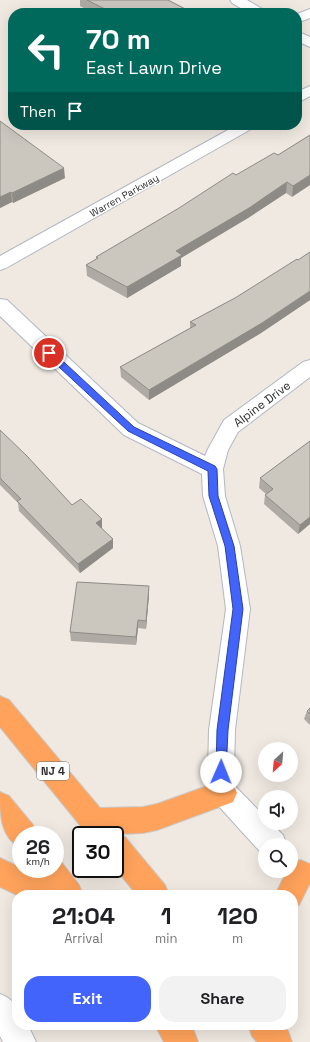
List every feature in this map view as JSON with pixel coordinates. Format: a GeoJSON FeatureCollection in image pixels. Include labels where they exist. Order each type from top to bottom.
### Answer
{"type":"FeatureCollection","features":[{"type":"Feature","properties":{"kind":"highway","name":"NJ 4"},"geometry":{"type":"LineString","coordinates":[[0,708],[98,826]]}},
{"type":"Feature","properties":{"kind":"highway"},"geometry":{"type":"LineString","coordinates":[[114,826],[157,818],[224,793]]}},
{"type":"Feature","properties":{"kind":"highway"},"geometry":{"type":"LineString","coordinates":[[0,805],[16,826]]}},
{"type":"Feature","properties":{"kind":"highway"},"geometry":{"type":"LineString","coordinates":[[124,858],[151,890]]}},
{"type":"Feature","properties":{"kind":"highway"},"geometry":{"type":"LineString","coordinates":[[0,872],[38,890]]}},
{"type":"Feature","properties":{"kind":"highway"},"geometry":{"type":"LineString","coordinates":[[56,878],[65,890]]}},
{"type":"Feature","properties":{"kind":"highway"},"geometry":{"type":"LineString","coordinates":[[174,1030],[183,1042]]}},
{"type":"Feature","properties":{"kind":"highway"},"geometry":{"type":"LineString","coordinates":[[267,1030],[277,1042]]}},
{"type":"Feature","properties":{"kind":"street"},"geometry":{"type":"LineString","coordinates":[[237,0],[251,8]]}},
{"type":"Feature","properties":{"kind":"street","name":"Warren Parkway"},"geometry":{"type":"LineString","coordinates":[[0,264],[239,130]]}},
{"type":"Feature","properties":{"kind":"street"},"geometry":{"type":"LineString","coordinates":[[0,305],[131,429],[212,469],[214,496],[229,546],[238,609],[222,730],[221,772],[224,793],[266,838]]}},
{"type":"Feature","properties":{"kind":"street","name":"Alpine Drive"},"geometry":{"type":"LineString","coordinates":[[212,469],[218,449],[231,426],[310,367]]}},
{"type":"Feature","properties":{"kind":"street"},"geometry":{"type":"LineString","coordinates":[[0,1009],[12,1027]]}},
{"type":"Feature","properties":{"kind":"street"},"geometry":{"type":"LineString","coordinates":[[14,1030],[22,1042]]}},
{"type":"Feature","properties":{"kind":"building"},"geometry":{"type":"Polygon","coordinates":[[[87,0],[168,0],[183,8],[103,8],[87,0]]]}},
{"type":"Feature","properties":{"kind":"building"},"geometry":{"type":"Polygon","coordinates":[[[0,121],[8,127],[8,130],[12,130],[64,168],[12,193],[11,192],[0,197],[0,121]]]}},
{"type":"Feature","properties":{"kind":"building"},"geometry":{"type":"Polygon","coordinates":[[[310,135],[310,175],[293,186],[287,182],[249,208],[176,251],[182,255],[127,287],[86,265],[98,258],[96,257],[179,208],[233,173],[236,175],[274,153],[278,155],[310,135]]]}},
{"type":"Feature","properties":{"kind":"building"},"geometry":{"type":"Polygon","coordinates":[[[310,252],[310,291],[262,323],[149,390],[120,367],[196,325],[190,322],[235,298],[310,252]]]}},
{"type":"Feature","properties":{"kind":"building"},"geometry":{"type":"Polygon","coordinates":[[[0,430],[27,456],[72,505],[81,499],[102,519],[96,523],[113,539],[78,564],[17,501],[21,499],[0,478],[0,430]]]}},
{"type":"Feature","properties":{"kind":"building"},"geometry":{"type":"Polygon","coordinates":[[[310,441],[310,517],[300,525],[265,495],[273,489],[260,478],[310,441]]]}},
{"type":"Feature","properties":{"kind":"building"},"geometry":{"type":"Polygon","coordinates":[[[77,582],[149,586],[146,621],[138,620],[136,637],[70,632],[77,582]]]}},
{"type":"Feature","properties":{"kind":"route"},"geometry":{"type":"LineString","coordinates":[[49,353],[131,429],[212,469],[214,496],[229,546],[238,609],[222,730],[221,772]]}}]}
